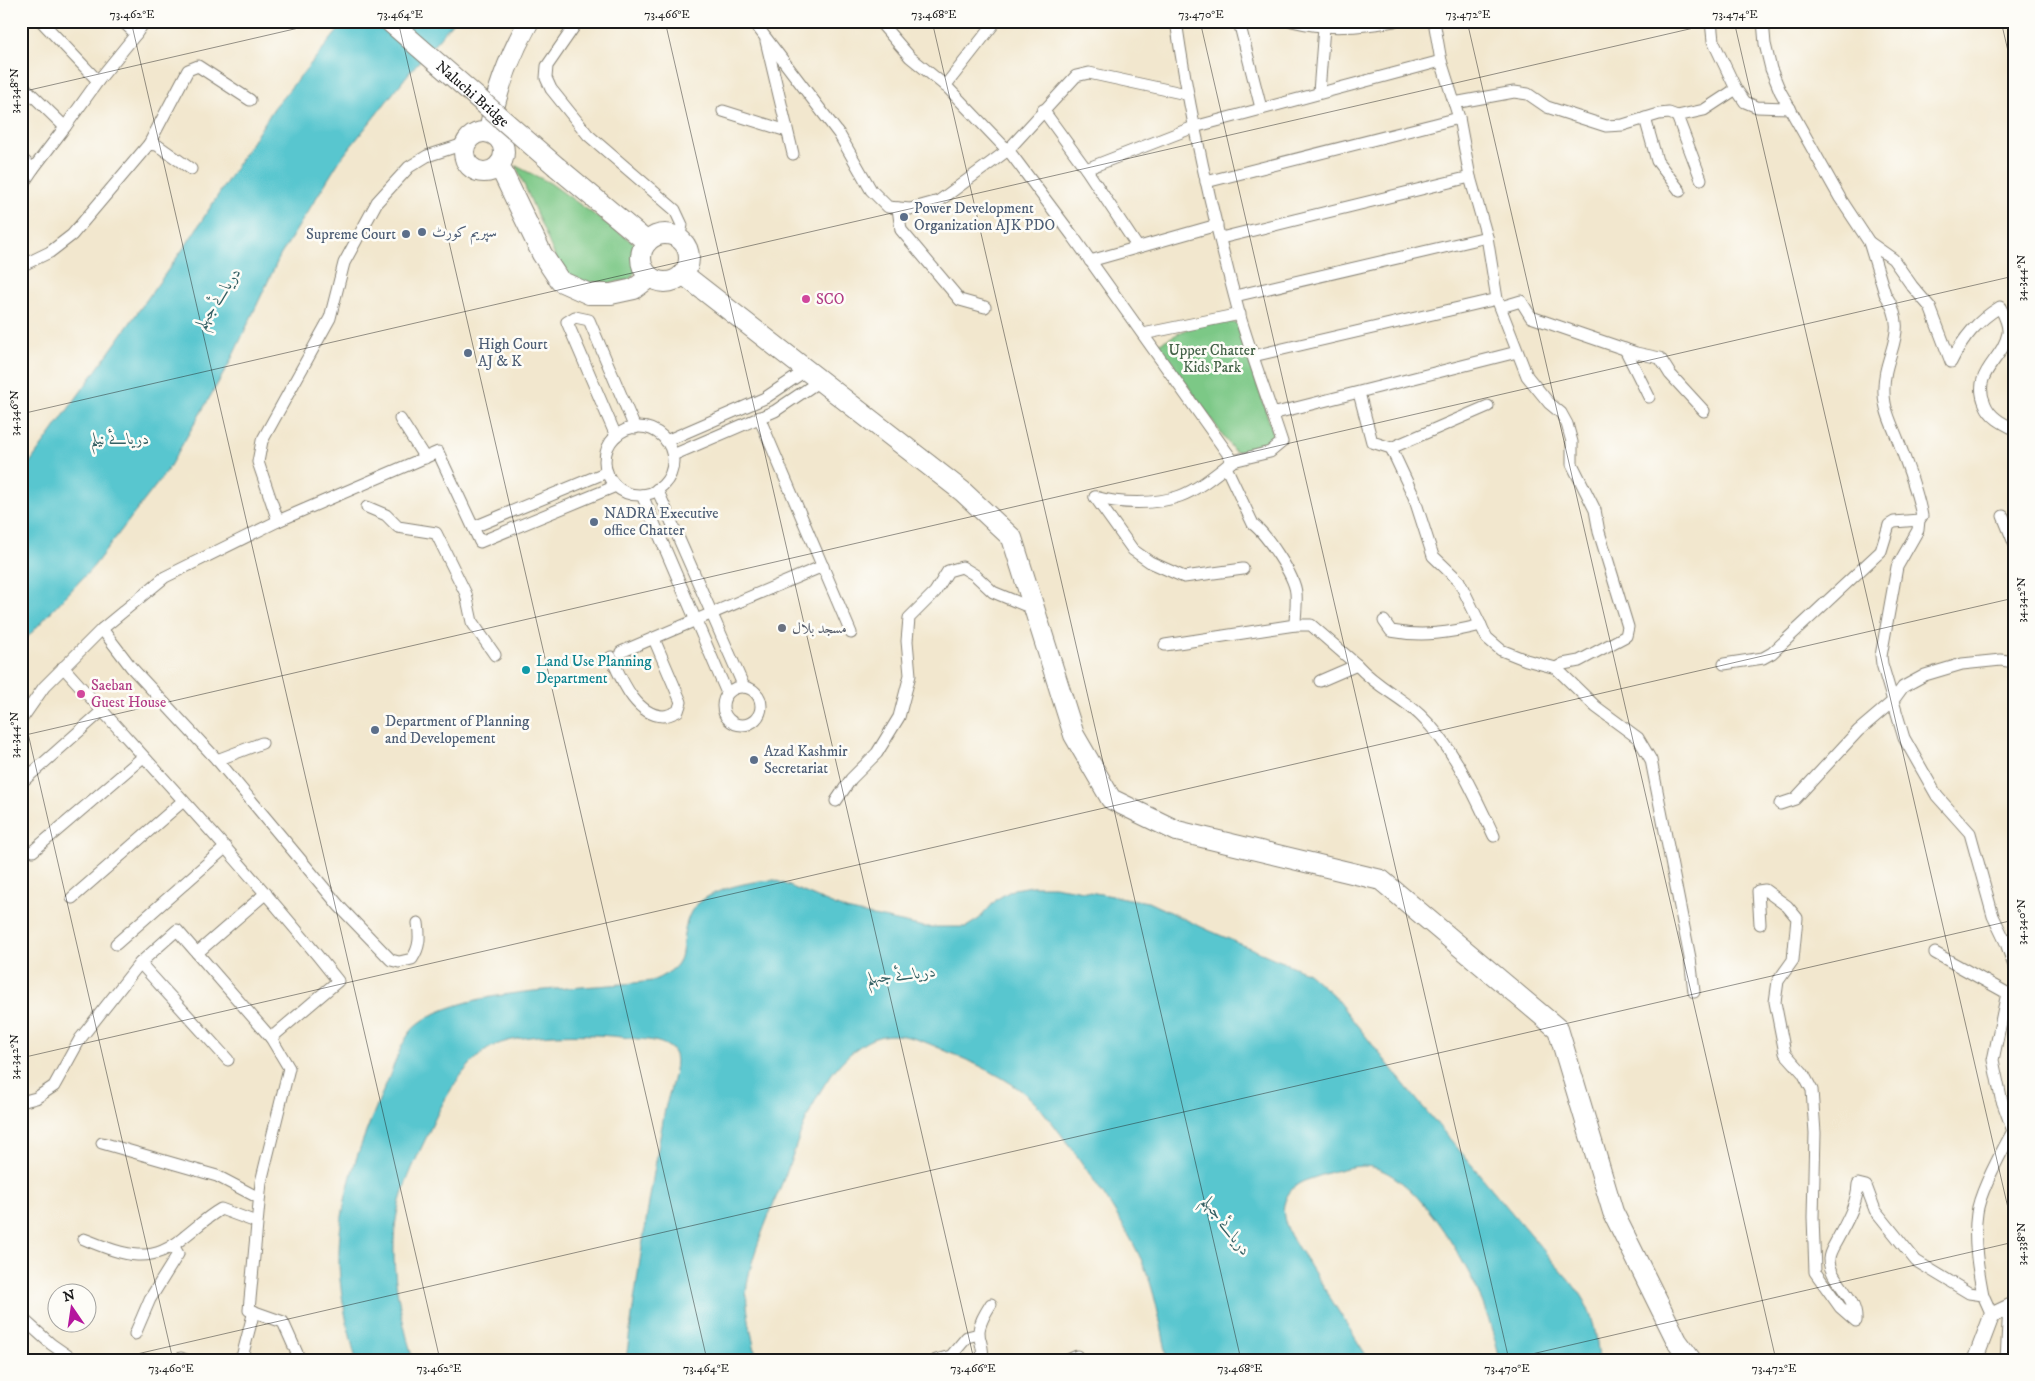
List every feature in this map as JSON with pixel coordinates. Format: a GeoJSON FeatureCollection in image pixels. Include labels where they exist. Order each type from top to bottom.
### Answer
{"type":"FeatureCollection","features":[{"type":"Feature","properties":{"kind":"highway","name":"Naluchi Bridge"},"geometry":{"type":"LineString","coordinates":[[389,21],[557,167],[647,242]]}},
{"type":"Feature","properties":{"kind":"highway"},"geometry":{"type":"LineString","coordinates":[[488,133],[497,90],[507,64],[529,21]]}},
{"type":"Feature","properties":{"kind":"highway"},"geometry":{"type":"LineString","coordinates":[[488,133],[499,140],[502,146],[502,159],[499,165],[488,172],[474,170],[466,161],[464,155],[467,143],[476,134],[488,133]]}},
{"type":"Feature","properties":{"kind":"highway"},"geometry":{"type":"LineString","coordinates":[[499,165],[542,254],[560,281],[589,294],[611,294],[634,289],[650,277]]}},
{"type":"Feature","properties":{"kind":"highway"},"geometry":{"type":"LineString","coordinates":[[664,233],[679,238],[685,244],[689,259],[683,274],[669,282],[661,282],[650,277],[640,260],[641,252],[647,242],[656,235],[664,233]]}},
{"type":"Feature","properties":{"kind":"highway"},"geometry":{"type":"LineString","coordinates":[[683,274],[815,374],[962,491],[1012,538],[1074,735],[1111,799],[1177,831],[1381,880],[1558,1029],[1613,1212],[1677,1341],[1691,1360]]}},
{"type":"Feature","properties":{"kind":"main road"},"geometry":{"type":"LineString","coordinates":[[1974,1360],[1992,1315],[2011,1306],[2008,1360]]}},
{"type":"Feature","properties":{"kind":"street"},"geometry":{"type":"LineString","coordinates":[[41,21],[98,81]]}},
{"type":"Feature","properties":{"kind":"street"},"geometry":{"type":"LineString","coordinates":[[122,21],[136,34]]}},
{"type":"Feature","properties":{"kind":"street"},"geometry":{"type":"LineString","coordinates":[[21,187],[98,81],[145,21]]}},
{"type":"Feature","properties":{"kind":"street"},"geometry":{"type":"LineString","coordinates":[[578,21],[547,66],[546,78],[551,89],[588,135],[675,210],[682,225],[679,238]]}},
{"type":"Feature","properties":{"kind":"street"},"geometry":{"type":"LineString","coordinates":[[753,21],[839,134],[871,190],[888,207],[910,209],[939,201],[1008,150],[1076,76],[1090,73],[1186,94]]}},
{"type":"Feature","properties":{"kind":"street"},"geometry":{"type":"LineString","coordinates":[[880,21],[910,57],[945,86],[1008,150],[1143,334],[1230,464],[1253,524],[1261,530],[1290,577],[1296,592],[1295,625]]}},
{"type":"Feature","properties":{"kind":"street"},"geometry":{"type":"LineString","coordinates":[[945,86],[996,21]]}},
{"type":"Feature","properties":{"kind":"street"},"geometry":{"type":"LineString","coordinates":[[1176,21],[1186,94],[1220,238],[1240,314],[1282,442],[1270,452],[1230,464],[1180,496],[1149,501],[1106,500],[1095,496],[1132,550],[1157,566],[1184,577],[1243,569]]}},
{"type":"Feature","properties":{"kind":"street"},"geometry":{"type":"LineString","coordinates":[[1242,21],[1240,26],[1261,108]]}},
{"type":"Feature","properties":{"kind":"street"},"geometry":{"type":"LineString","coordinates":[[1292,21],[1324,27],[1352,28],[1394,21]]}},
{"type":"Feature","properties":{"kind":"street"},"geometry":{"type":"LineString","coordinates":[[1434,21],[1441,61],[1458,118],[1470,178],[1487,237],[1499,303],[1527,376],[1549,403],[1561,413],[1567,424],[1572,442],[1572,464],[1595,510],[1599,532],[1628,627],[1626,636],[1579,661],[1563,664],[1556,668]]}},
{"type":"Feature","properties":{"kind":"street"},"geometry":{"type":"LineString","coordinates":[[1711,21],[1713,41],[1736,89],[1745,102],[1757,107],[1790,108]]}},
{"type":"Feature","properties":{"kind":"street"},"geometry":{"type":"LineString","coordinates":[[1763,21],[1770,69],[1840,198],[1869,242],[1885,294],[1890,302],[1898,327],[1884,377],[1884,394],[1889,416],[1918,492],[1922,516],[1919,520],[1918,530],[1897,566],[1881,656],[1901,732],[1937,796],[1970,833],[1993,916],[2006,943],[2014,966]]}},
{"type":"Feature","properties":{"kind":"street"},"geometry":{"type":"LineString","coordinates":[[1319,92],[1324,27]]}},
{"type":"Feature","properties":{"kind":"street"},"geometry":{"type":"LineString","coordinates":[[764,35],[792,154]]}},
{"type":"Feature","properties":{"kind":"street"},"geometry":{"type":"LineString","coordinates":[[1086,169],[1194,127],[1319,92],[1441,61]]}},
{"type":"Feature","properties":{"kind":"street"},"geometry":{"type":"LineString","coordinates":[[21,266],[50,252],[72,235],[149,144],[188,70],[198,66],[250,100]]}},
{"type":"Feature","properties":{"kind":"street"},"geometry":{"type":"LineString","coordinates":[[21,84],[65,127]]}},
{"type":"Feature","properties":{"kind":"street"},"geometry":{"type":"LineString","coordinates":[[1454,103],[1514,92],[1528,94],[1547,107],[1606,126],[1623,125],[1669,113],[1677,116],[1704,110],[1736,89]]}},
{"type":"Feature","properties":{"kind":"street"},"geometry":{"type":"LineString","coordinates":[[1043,110],[1086,169],[1137,246]]}},
{"type":"Feature","properties":{"kind":"street"},"geometry":{"type":"LineString","coordinates":[[722,111],[787,131]]}},
{"type":"Feature","properties":{"kind":"street"},"geometry":{"type":"LineString","coordinates":[[1677,116],[1701,179]]}},
{"type":"Feature","properties":{"kind":"street"},"geometry":{"type":"LineString","coordinates":[[1206,182],[1458,118]]}},
{"type":"Feature","properties":{"kind":"street"},"geometry":{"type":"LineString","coordinates":[[1645,118],[1657,161],[1680,191]]}},
{"type":"Feature","properties":{"kind":"street"},"geometry":{"type":"LineString","coordinates":[[278,521],[258,462],[262,441],[330,318],[344,263],[377,202],[409,166],[426,156],[467,143]]}},
{"type":"Feature","properties":{"kind":"street"},"geometry":{"type":"LineString","coordinates":[[149,144],[157,145],[191,169]]}},
{"type":"Feature","properties":{"kind":"street"},"geometry":{"type":"LineString","coordinates":[[21,158],[33,169]]}},
{"type":"Feature","properties":{"kind":"street"},"geometry":{"type":"LineString","coordinates":[[1220,238],[1470,178]]}},
{"type":"Feature","properties":{"kind":"street"},"geometry":{"type":"LineString","coordinates":[[898,208],[901,230],[960,300],[985,307]]}},
{"type":"Feature","properties":{"kind":"street"},"geometry":{"type":"LineString","coordinates":[[1090,261],[1137,246],[1217,225]]}},
{"type":"Feature","properties":{"kind":"street"},"geometry":{"type":"LineString","coordinates":[[1235,296],[1487,237]]}},
{"type":"Feature","properties":{"kind":"street"},"geometry":{"type":"LineString","coordinates":[[1869,242],[1893,259],[1930,307],[1951,362],[1970,331],[1984,316],[2000,307],[2006,317],[2008,333],[1984,375],[1980,392],[1988,411],[2002,424],[2014,429]]}},
{"type":"Feature","properties":{"kind":"street"},"geometry":{"type":"LineString","coordinates":[[1253,356],[1499,303],[1521,301],[1531,317],[1624,349],[1660,358],[1670,374],[1704,411]]}},
{"type":"Feature","properties":{"kind":"street"},"geometry":{"type":"LineString","coordinates":[[1143,334],[1240,314]]}},
{"type":"Feature","properties":{"kind":"street"},"geometry":{"type":"LineString","coordinates":[[616,436],[567,322],[575,317],[589,320],[635,428]]}},
{"type":"Feature","properties":{"kind":"street"},"geometry":{"type":"LineString","coordinates":[[1624,349],[1649,397]]}},
{"type":"Feature","properties":{"kind":"street"},"geometry":{"type":"LineString","coordinates":[[1272,414],[1517,352]]}},
{"type":"Feature","properties":{"kind":"street"},"geometry":{"type":"LineString","coordinates":[[673,455],[775,410],[815,374]]}},
{"type":"Feature","properties":{"kind":"street"},"geometry":{"type":"LineString","coordinates":[[666,441],[815,374]]}},
{"type":"Feature","properties":{"kind":"street"},"geometry":{"type":"LineString","coordinates":[[1359,392],[1372,442],[1390,448],[1488,406]]}},
{"type":"Feature","properties":{"kind":"street"},"geometry":{"type":"LineString","coordinates":[[759,418],[851,633]]}},
{"type":"Feature","properties":{"kind":"street"},"geometry":{"type":"LineString","coordinates":[[400,419],[425,458]]}},
{"type":"Feature","properties":{"kind":"street"},"geometry":{"type":"LineString","coordinates":[[635,428],[653,430],[666,441],[673,455],[673,466],[669,477],[657,489],[642,495],[631,494],[616,486],[607,472],[605,461],[607,450],[616,436],[635,428]]}},
{"type":"Feature","properties":{"kind":"street"},"geometry":{"type":"LineString","coordinates":[[1390,448],[1414,498],[1433,556],[1459,581],[1487,638],[1501,650],[1526,660],[1556,668],[1596,707],[1638,738],[1650,760],[1690,958],[1694,992]]}},
{"type":"Feature","properties":{"kind":"street"},"geometry":{"type":"LineString","coordinates":[[21,720],[44,686],[102,629],[165,577],[278,521],[438,452],[480,542],[616,486]]}},
{"type":"Feature","properties":{"kind":"street"},"geometry":{"type":"LineString","coordinates":[[474,527],[607,472]]}},
{"type":"Feature","properties":{"kind":"street"},"geometry":{"type":"LineString","coordinates":[[657,489],[744,687]]}},
{"type":"Feature","properties":{"kind":"street"},"geometry":{"type":"LineString","coordinates":[[642,495],[728,693]]}},
{"type":"Feature","properties":{"kind":"street"},"geometry":{"type":"LineString","coordinates":[[367,507],[386,515],[398,527],[436,533],[463,588],[472,622],[495,655]]}},
{"type":"Feature","properties":{"kind":"street"},"geometry":{"type":"LineString","coordinates":[[2003,516],[2014,543]]}},
{"type":"Feature","properties":{"kind":"street"},"geometry":{"type":"LineString","coordinates":[[1724,664],[1763,658],[1772,653],[1881,551],[1889,525],[1894,522],[1919,520]]}},
{"type":"Feature","properties":{"kind":"street"},"geometry":{"type":"LineString","coordinates":[[654,639],[680,702],[678,711],[664,716],[649,711],[634,699],[616,655],[654,639],[697,622],[823,566]]}},
{"type":"Feature","properties":{"kind":"street"},"geometry":{"type":"LineString","coordinates":[[836,801],[851,779],[877,753],[899,717],[910,675],[907,642],[909,618],[935,592],[948,571],[962,567],[975,575],[993,592],[1034,609]]}},
{"type":"Feature","properties":{"kind":"street"},"geometry":{"type":"LineString","coordinates":[[1384,621],[1391,631],[1414,635],[1453,632],[1481,625]]}},
{"type":"Feature","properties":{"kind":"street"},"geometry":{"type":"LineString","coordinates":[[1165,645],[1295,625],[1310,625],[1357,665],[1371,681],[1419,714],[1437,734],[1464,776],[1494,836]]}},
{"type":"Feature","properties":{"kind":"street"},"geometry":{"type":"LineString","coordinates":[[102,629],[131,667],[217,760],[340,907],[391,960],[399,962],[412,959],[418,950],[420,935],[418,923]]}},
{"type":"Feature","properties":{"kind":"street"},"geometry":{"type":"LineString","coordinates":[[1780,804],[1796,799],[1858,731],[1892,702],[1903,687],[1925,675],[1962,664],[2001,660],[2014,662]]}},
{"type":"Feature","properties":{"kind":"street"},"geometry":{"type":"LineString","coordinates":[[1320,681],[1357,665]]}},
{"type":"Feature","properties":{"kind":"street"},"geometry":{"type":"LineString","coordinates":[[63,668],[226,847],[338,981],[271,1038]]}},
{"type":"Feature","properties":{"kind":"street"},"geometry":{"type":"LineString","coordinates":[[744,687],[755,692],[761,702],[759,714],[751,723],[738,725],[727,718],[723,705],[728,693],[733,689],[744,687]]}},
{"type":"Feature","properties":{"kind":"street"},"geometry":{"type":"LineString","coordinates":[[21,782],[102,711]]}},
{"type":"Feature","properties":{"kind":"street"},"geometry":{"type":"LineString","coordinates":[[217,760],[262,744]]}},
{"type":"Feature","properties":{"kind":"street"},"geometry":{"type":"LineString","coordinates":[[33,850],[143,757]]}},
{"type":"Feature","properties":{"kind":"street"},"geometry":{"type":"LineString","coordinates":[[72,898],[183,801]]}},
{"type":"Feature","properties":{"kind":"street"},"geometry":{"type":"LineString","coordinates":[[116,944],[226,847]]}},
{"type":"Feature","properties":{"kind":"street"},"geometry":{"type":"LineString","coordinates":[[1760,924],[1758,891],[1765,890],[1787,906],[1797,918],[1793,960],[1778,982],[1775,1002],[1785,1053],[1803,1073],[1812,1090],[1815,1133],[1813,1255],[1815,1272],[1824,1288],[1840,1307],[1856,1321],[1857,1314],[1841,1284],[1829,1268],[1829,1256],[1858,1196],[1858,1184],[1866,1186],[1875,1210],[1916,1261],[1969,1293],[1983,1295]]}},
{"type":"Feature","properties":{"kind":"street"},"geometry":{"type":"LineString","coordinates":[[197,953],[266,893]]}},
{"type":"Feature","properties":{"kind":"street"},"geometry":{"type":"LineString","coordinates":[[21,1102],[36,1098],[54,1086],[80,1039],[140,962],[177,930],[271,1038],[289,1068],[261,1182],[249,1310],[283,1322],[300,1360]]}},
{"type":"Feature","properties":{"kind":"street"},"geometry":{"type":"LineString","coordinates":[[1935,953],[2007,993],[1993,1060],[2001,1098],[2013,1131],[2002,1150],[1977,1212],[1976,1262],[1983,1295],[1992,1315]]}},
{"type":"Feature","properties":{"kind":"street"},"geometry":{"type":"LineString","coordinates":[[140,962],[228,1060]]}},
{"type":"Feature","properties":{"kind":"street"},"geometry":{"type":"LineString","coordinates":[[1997,1037],[2002,1038],[2014,994]]}},
{"type":"Feature","properties":{"kind":"street"},"geometry":{"type":"LineString","coordinates":[[102,1143],[217,1176],[259,1198]]}},
{"type":"Feature","properties":{"kind":"street"},"geometry":{"type":"LineString","coordinates":[[84,1239],[139,1256],[162,1252],[206,1218],[221,1209],[256,1222]]}},
{"type":"Feature","properties":{"kind":"street"},"geometry":{"type":"LineString","coordinates":[[135,1334],[150,1299],[178,1254],[173,1245]]}},
{"type":"Feature","properties":{"kind":"street"},"geometry":{"type":"LineString","coordinates":[[982,1360],[984,1349],[979,1334],[984,1314],[991,1304]]}},
{"type":"Feature","properties":{"kind":"street"},"geometry":{"type":"LineString","coordinates":[[237,1360],[242,1357],[254,1311]]}},
{"type":"Feature","properties":{"kind":"street"},"geometry":{"type":"LineString","coordinates":[[21,1317],[51,1344],[74,1360]]}},
{"type":"Feature","properties":{"kind":"street"},"geometry":{"type":"LineString","coordinates":[[936,1360],[951,1356],[967,1337],[979,1334]]}},
{"type":"Feature","properties":{"kind":"green space"},"geometry":{"type":"Polygon","coordinates":[[[516,166],[550,183],[649,254],[629,280],[603,284],[577,282],[560,268],[516,166]]]}},
{"type":"Feature","properties":{"kind":"green space","name":"Upper Chatter Kids Park"},"geometry":{"type":"Polygon","coordinates":[[[1229,321],[1237,324],[1275,439],[1261,448],[1245,452],[1234,451],[1158,344],[1195,325],[1229,321]]]}},
{"type":"Feature","properties":{"kind":"water","name":"دریائے نیلم"},"geometry":{"type":"Polygon","coordinates":[[[346,21],[454,21],[409,73],[340,160],[280,256],[229,364],[167,471],[93,567],[21,644],[21,475],[188,242],[274,108],[346,21]]]}},
{"type":"Feature","properties":{"kind":"water","name":"دریائے جہلم"},"geometry":{"type":"Polygon","coordinates":[[[775,880],[846,910],[924,927],[966,927],[979,919],[997,899],[1014,889],[1031,886],[1054,886],[1148,902],[1308,973],[1333,995],[1407,1088],[1574,1286],[1587,1307],[1591,1318],[1595,1330],[1599,1360],[1500,1360],[1479,1294],[1467,1269],[1444,1231],[1414,1193],[1397,1179],[1380,1169],[1362,1166],[1335,1171],[1301,1182],[1288,1194],[1283,1211],[1287,1229],[1369,1360],[1168,1360],[1157,1308],[1141,1259],[1119,1219],[1094,1181],[1043,1111],[1021,1090],[990,1071],[926,1042],[894,1035],[873,1039],[848,1055],[825,1084],[807,1118],[764,1228],[747,1285],[749,1322],[757,1360],[626,1360],[654,1171],[665,1109],[676,1067],[675,1055],[667,1046],[655,1041],[615,1036],[557,1035],[517,1039],[488,1049],[471,1064],[449,1092],[412,1167],[403,1190],[397,1214],[394,1250],[395,1269],[400,1306],[413,1360],[356,1360],[346,1320],[340,1279],[340,1229],[354,1165],[400,1049],[414,1027],[442,1011],[494,996],[652,981],[666,974],[679,961],[689,916],[703,900],[714,893],[739,885],[775,880]]]}},
{"type":"Feature","properties":{"kind":"place","name":"Power Development Organization AJK PDO"},"geometry":{"type":"Point","coordinates":[904,217]}},
{"type":"Feature","properties":{"kind":"place","name":"سپریم کورٹ"},"geometry":{"type":"Point","coordinates":[422,232]}},
{"type":"Feature","properties":{"kind":"place","name":"Supreme Court"},"geometry":{"type":"Point","coordinates":[406,234]}},
{"type":"Feature","properties":{"kind":"place","name":"SCO"},"geometry":{"type":"Point","coordinates":[806,299]}},
{"type":"Feature","properties":{"kind":"place","name":"High Court AJ & K"},"geometry":{"type":"Point","coordinates":[468,353]}},
{"type":"Feature","properties":{"kind":"place","name":"NADRA Executive office Chatter"},"geometry":{"type":"Point","coordinates":[594,522]}},
{"type":"Feature","properties":{"kind":"place","name":"مسجد بلال"},"geometry":{"type":"Point","coordinates":[782,628]}},
{"type":"Feature","properties":{"kind":"place","name":"Land Use Planning Department"},"geometry":{"type":"Point","coordinates":[526,670]}},
{"type":"Feature","properties":{"kind":"place","name":"Saeban Guest House"},"geometry":{"type":"Point","coordinates":[81,694]}},
{"type":"Feature","properties":{"kind":"place","name":"Department of Planning and Developement"},"geometry":{"type":"Point","coordinates":[375,730]}},
{"type":"Feature","properties":{"kind":"place","name":"Azad Kashmir Secretariat"},"geometry":{"type":"Point","coordinates":[754,760]}}]}
